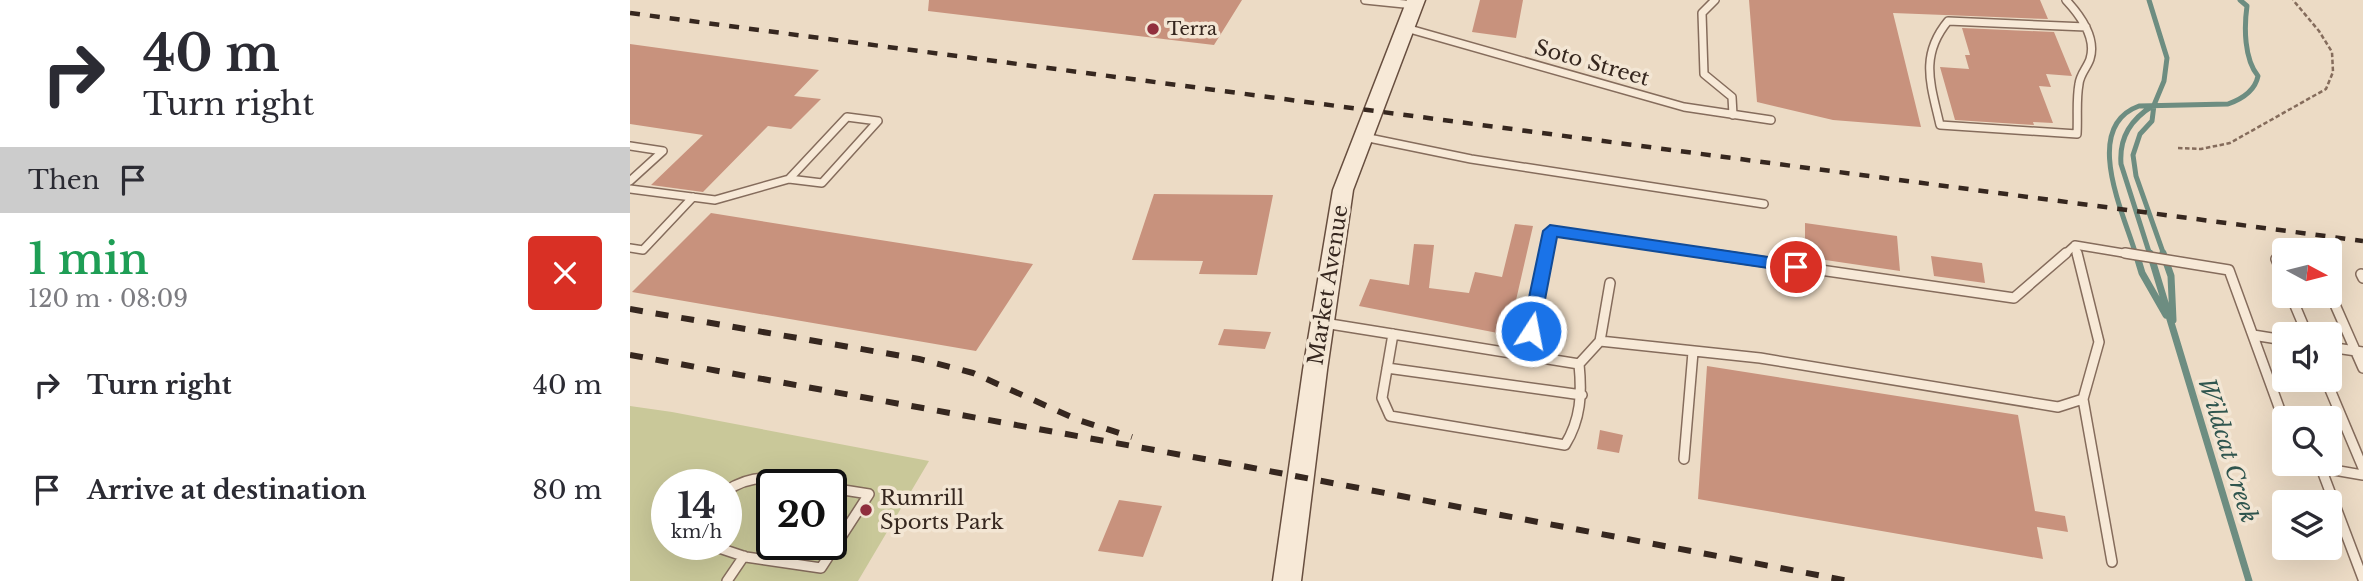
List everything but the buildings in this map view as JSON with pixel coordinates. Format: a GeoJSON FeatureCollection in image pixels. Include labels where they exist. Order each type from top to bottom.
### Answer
{"type":"FeatureCollection","features":[{"type":"Feature","properties":{"kind":"street","name":"Market Avenue"},"geometry":{"type":"LineString","coordinates":[[1287,581],[1343,191],[1415,3]]}},
{"type":"Feature","properties":{"kind":"lane"},"geometry":{"type":"LineString","coordinates":[[1365,0],[1415,3]]}},
{"type":"Feature","properties":{"kind":"lane"},"geometry":{"type":"LineString","coordinates":[[1714,0],[1702,13],[1704,74],[1732,97],[1733,115]]}},
{"type":"Feature","properties":{"kind":"lane"},"geometry":{"type":"LineString","coordinates":[[2066,0],[2085,27],[2092,40],[2090,59],[2080,78],[2077,134],[1940,125],[1928,62],[1934,36],[1948,21],[2085,27]]}},
{"type":"Feature","properties":{"kind":"lane","name":"Soto Street"},"geometry":{"type":"LineString","coordinates":[[1406,28],[1684,107],[1771,120]]}},
{"type":"Feature","properties":{"kind":"lane"},"geometry":{"type":"LineString","coordinates":[[630,189],[715,200],[789,179],[822,183],[878,121],[847,117],[789,179]]}},
{"type":"Feature","properties":{"kind":"lane"},"geometry":{"type":"LineString","coordinates":[[1364,137],[1471,159],[1764,204]]}},
{"type":"Feature","properties":{"kind":"lane"},"geometry":{"type":"LineString","coordinates":[[630,146],[663,151],[630,181]]}},
{"type":"Feature","properties":{"kind":"lane"},"geometry":{"type":"LineString","coordinates":[[630,248],[643,250],[693,197]]}},
{"type":"Feature","properties":{"kind":"lane"},"geometry":{"type":"LineString","coordinates":[[1526,356],[1550,231],[2014,298],[2074,245]]}},
{"type":"Feature","properties":{"kind":"lane"},"geometry":{"type":"LineString","coordinates":[[2074,245],[2229,270],[2279,406]]}},
{"type":"Feature","properties":{"kind":"lane"},"geometry":{"type":"LineString","coordinates":[[2074,245],[2099,342],[2083,399],[2112,562]]}},
{"type":"Feature","properties":{"kind":"lane"},"geometry":{"type":"LineString","coordinates":[[1393,334],[1382,398],[1390,416],[1565,445],[1577,428],[1582,395],[1579,364],[1600,341],[1610,283]]}},
{"type":"Feature","properties":{"kind":"lane"},"geometry":{"type":"LineString","coordinates":[[2338,308],[2359,351],[2363,368]]}},
{"type":"Feature","properties":{"kind":"lane"},"geometry":{"type":"LineString","coordinates":[[1322,323],[1579,364]]}},
{"type":"Feature","properties":{"kind":"lane"},"geometry":{"type":"LineString","coordinates":[[2253,335],[2272,338]]}},
{"type":"Feature","properties":{"kind":"lane"},"geometry":{"type":"LineString","coordinates":[[1600,341],[1759,358],[2058,407],[2083,399]]}},
{"type":"Feature","properties":{"kind":"lane"},"geometry":{"type":"LineString","coordinates":[[1684,459],[1693,352]]}},
{"type":"Feature","properties":{"kind":"lane"},"geometry":{"type":"LineString","coordinates":[[1387,368],[1582,395]]}},
{"type":"Feature","properties":{"kind":"lane"},"geometry":{"type":"LineString","coordinates":[[2331,392],[2363,468]]}},
{"type":"Feature","properties":{"kind":"lane"},"geometry":{"type":"LineString","coordinates":[[2342,472],[2363,475]]}},
{"type":"Feature","properties":{"kind":"lane"},"geometry":{"type":"LineString","coordinates":[[2324,476],[2363,579]]}},
{"type":"Feature","properties":{"kind":"lane"},"geometry":{"type":"LineString","coordinates":[[847,491],[869,494],[847,528]]}},
{"type":"Feature","properties":{"kind":"lane"},"geometry":{"type":"LineString","coordinates":[[727,581],[744,556],[756,558]]}},
{"type":"Feature","properties":{"kind":"lane"},"geometry":{"type":"LineString","coordinates":[[770,560],[821,568],[826,560]]}},
{"type":"Feature","properties":{"kind":"path"},"geometry":{"type":"LineString","coordinates":[[2178,148],[2201,149],[2230,143],[2326,89],[2333,72],[2332,52],[2319,31],[2292,0]]}},
{"type":"Feature","properties":{"kind":"green space","name":"Rumrill Sports Park"},"geometry":{"type":"Polygon","coordinates":[[[630,406],[929,461],[858,581],[630,581],[630,406]]]}},
{"type":"Feature","properties":{"kind":"waterway","name":"Wildcat Creek"},"geometry":{"type":"LineString","coordinates":[[2149,0],[2167,58],[2164,81],[2154,105]]}},
{"type":"Feature","properties":{"kind":"waterway","name":"Wildcat Creek"},"geometry":{"type":"LineString","coordinates":[[2154,106],[2228,104],[2251,90],[2258,76],[2250,61],[2245,33],[2247,6],[2240,0]]}},
{"type":"Feature","properties":{"kind":"waterway","name":"Wildcat Creek"},"geometry":{"type":"LineString","coordinates":[[2136,255],[2116,195],[2109,152],[2112,132],[2122,117],[2139,106],[2153,106]]}},
{"type":"Feature","properties":{"kind":"waterway","name":"Wildcat Creek"},"geometry":{"type":"LineString","coordinates":[[2150,255],[2121,164],[2121,154],[2128,130],[2139,116],[2153,106]]}},
{"type":"Feature","properties":{"kind":"waterway","name":"Wildcat Creek"},"geometry":{"type":"LineString","coordinates":[[2154,106],[2152,121],[2140,134],[2133,155],[2136,176],[2164,255]]}},
{"type":"Feature","properties":{"kind":"waterway","name":"Wildcat Creek"},"geometry":{"type":"LineString","coordinates":[[2136,253],[2142,273],[2166,315]]}},
{"type":"Feature","properties":{"kind":"waterway","name":"Wildcat Creek"},"geometry":{"type":"LineString","coordinates":[[2150,253],[2249,581]]}},
{"type":"Feature","properties":{"kind":"waterway","name":"Wildcat Creek"},"geometry":{"type":"LineString","coordinates":[[2163,253],[2171,276],[2173,320]]}},
{"type":"Feature","properties":{"kind":"railway"},"geometry":{"type":"LineString","coordinates":[[630,13],[2363,241]]}},
{"type":"Feature","properties":{"kind":"railway"},"geometry":{"type":"LineString","coordinates":[[630,309],[919,359],[973,373],[1078,420],[1132,437]]}},
{"type":"Feature","properties":{"kind":"railway"},"geometry":{"type":"LineString","coordinates":[[630,355],[1248,467],[1849,581]]}},
{"type":"Feature","properties":{"kind":"place","name":"Terra"},"geometry":{"type":"Point","coordinates":[1153,29]}},
{"type":"Feature","properties":{"kind":"place","name":"Rumrill Sports Park"},"geometry":{"type":"Point","coordinates":[866,510]}},
{"type":"Feature","properties":{"kind":"route"},"geometry":{"type":"LineString","coordinates":[[1531,331],[1550,231],[1796,267]]}}]}
